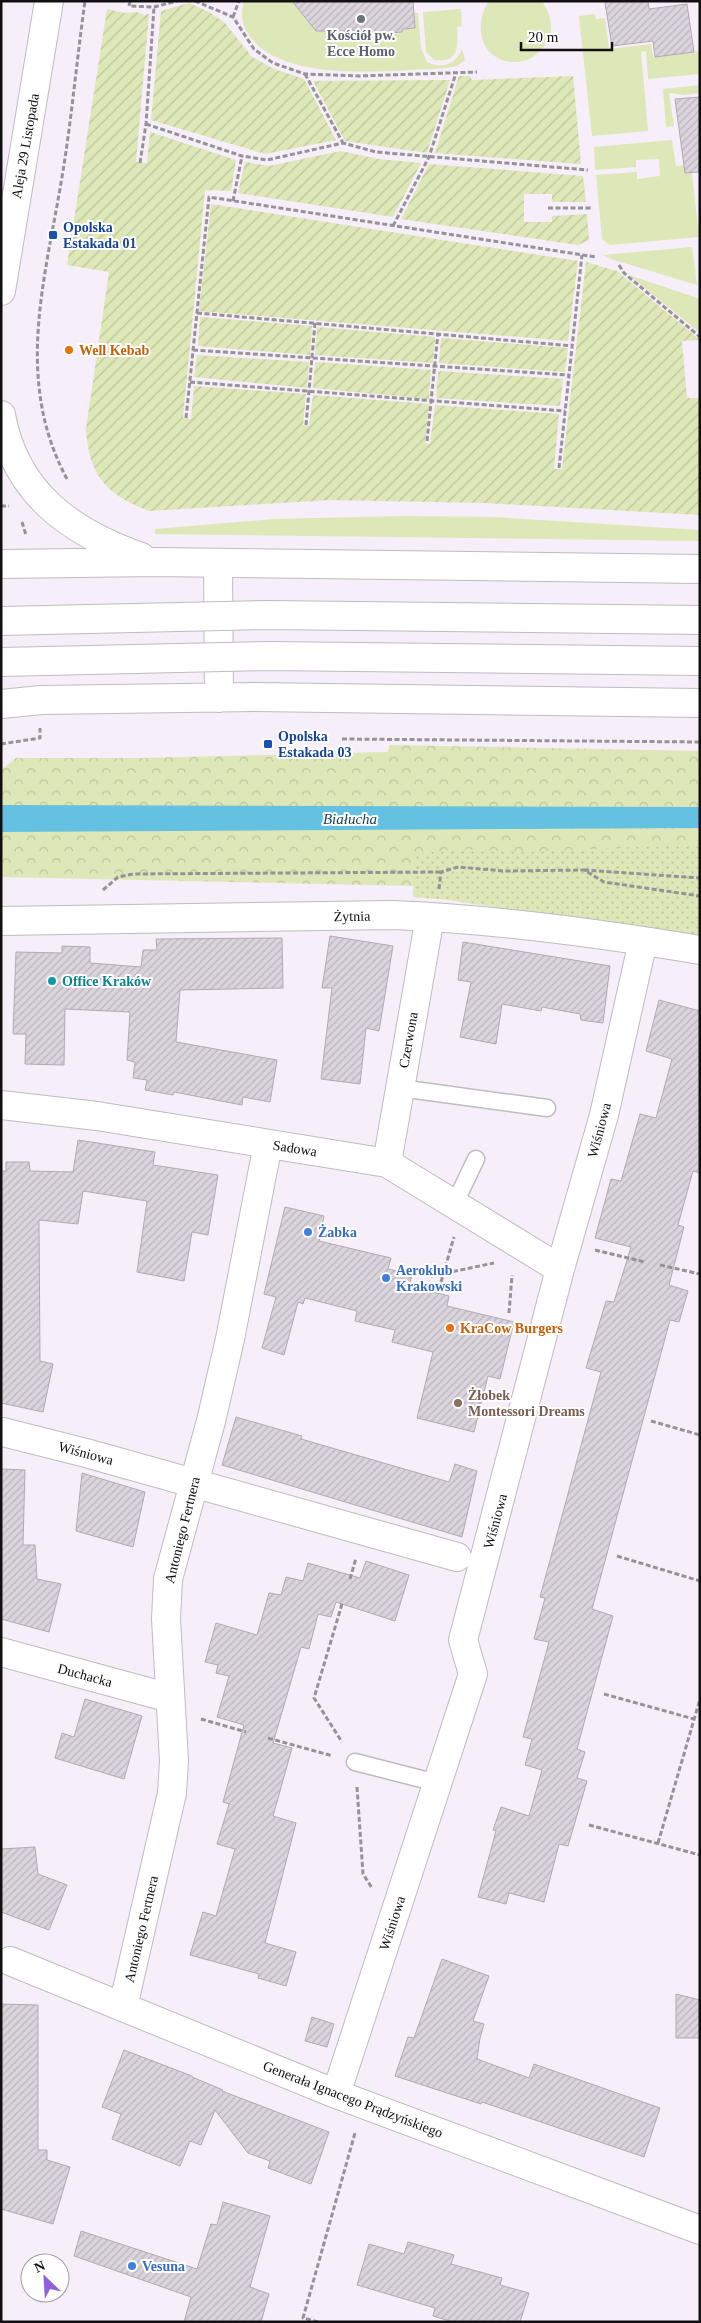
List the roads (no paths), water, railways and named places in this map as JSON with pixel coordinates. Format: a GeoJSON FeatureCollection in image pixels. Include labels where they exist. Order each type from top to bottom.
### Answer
{"type":"FeatureCollection","features":[{"type":"Feature","properties":{"kind":"street","name":"Aleja 29 Listopada"},"geometry":{"type":"LineString","coordinates":[[1,291],[49,1]]}},
{"type":"Feature","properties":{"kind":"street"},"geometry":{"type":"LineString","coordinates":[[1,415],[7,440],[16,463],[42,500],[62,518],[91,536],[117,549],[155,562]]}},
{"type":"Feature","properties":{"kind":"street"},"geometry":{"type":"LineString","coordinates":[[1,564],[155,562],[700,570]]}},
{"type":"Feature","properties":{"kind":"street"},"geometry":{"type":"LineString","coordinates":[[218,563],[219,698]]}},
{"type":"Feature","properties":{"kind":"street"},"geometry":{"type":"LineString","coordinates":[[1,621],[258,615],[700,620]]}},
{"type":"Feature","properties":{"kind":"street"},"geometry":{"type":"LineString","coordinates":[[1,662],[260,656],[700,661]]}},
{"type":"Feature","properties":{"kind":"street"},"geometry":{"type":"LineString","coordinates":[[1,704],[41,700],[219,698],[700,703]]}},
{"type":"Feature","properties":{"kind":"street","name":"Żytnia"},"geometry":{"type":"LineString","coordinates":[[1,921],[392,915],[433,917],[601,934],[700,950]]}},
{"type":"Feature","properties":{"kind":"street","name":"Czerwona"},"geometry":{"type":"LineString","coordinates":[[387,1163],[433,917]]}},
{"type":"Feature","properties":{"kind":"street","name":"Wiśniowa"},"geometry":{"type":"LineString","coordinates":[[336,2094],[473,1674],[463,1640],[560,1269],[604,1115],[643,941]]}},
{"type":"Feature","properties":{"kind":"street","name":"Sadowa"},"geometry":{"type":"LineString","coordinates":[[1,1105],[97,1116],[387,1163],[458,1207],[518,1253],[560,1269]]}},
{"type":"Feature","properties":{"kind":"street","name":"Antoniego Fertnera"},"geometry":{"type":"LineString","coordinates":[[123,2007],[172,1793],[174,1761],[166,1619],[168,1579],[230,1339],[268,1144]]}},
{"type":"Feature","properties":{"kind":"street","name":"Wiśniowa"},"geometry":{"type":"LineString","coordinates":[[3,1432],[194,1482],[458,1557]]}},
{"type":"Feature","properties":{"kind":"street","name":"Duchacka"},"geometry":{"type":"LineString","coordinates":[[1,1652],[170,1706]]}},
{"type":"Feature","properties":{"kind":"street","name":"Generała Ignacego Prądzyńskiego"},"geometry":{"type":"LineString","coordinates":[[10,1961],[336,2094],[700,2230]]}},
{"type":"Feature","properties":{"kind":"lane"},"geometry":{"type":"LineString","coordinates":[[400,1088],[547,1108]]}},
{"type":"Feature","properties":{"kind":"lane"},"geometry":{"type":"LineString","coordinates":[[458,1207],[476,1159]]}},
{"type":"Feature","properties":{"kind":"lane"},"geometry":{"type":"LineString","coordinates":[[355,1762],[437,1783]]}},
{"type":"Feature","properties":{"kind":"water","name":"Białucha"},"geometry":{"type":"Polygon","coordinates":[[[1,805],[700,807],[700,828],[1,832],[1,805]]]}},
{"type":"Feature","properties":{"kind":"place","name":"Kościół pw. Ecce Homo"},"geometry":{"type":"Point","coordinates":[361,19]}},
{"type":"Feature","properties":{"kind":"place","name":"Opolska Estakada 01"},"geometry":{"type":"Point","coordinates":[53,235]}},
{"type":"Feature","properties":{"kind":"place","name":"Well Kebab"},"geometry":{"type":"Point","coordinates":[69,350]}},
{"type":"Feature","properties":{"kind":"place","name":"Opolska Estakada 03"},"geometry":{"type":"Point","coordinates":[268,744]}},
{"type":"Feature","properties":{"kind":"place","name":"Office Kraków"},"geometry":{"type":"Point","coordinates":[52,981]}},
{"type":"Feature","properties":{"kind":"place","name":"Żabka"},"geometry":{"type":"Point","coordinates":[308,1232]}},
{"type":"Feature","properties":{"kind":"place","name":"Aeroklub Krakowski"},"geometry":{"type":"Point","coordinates":[386,1278]}},
{"type":"Feature","properties":{"kind":"place","name":"KraCow Burgers"},"geometry":{"type":"Point","coordinates":[450,1328]}},
{"type":"Feature","properties":{"kind":"place","name":"Żłobek Montessori Dreams"},"geometry":{"type":"Point","coordinates":[458,1403]}},
{"type":"Feature","properties":{"kind":"place","name":"Vesuna"},"geometry":{"type":"Point","coordinates":[132,2266]}}]}
